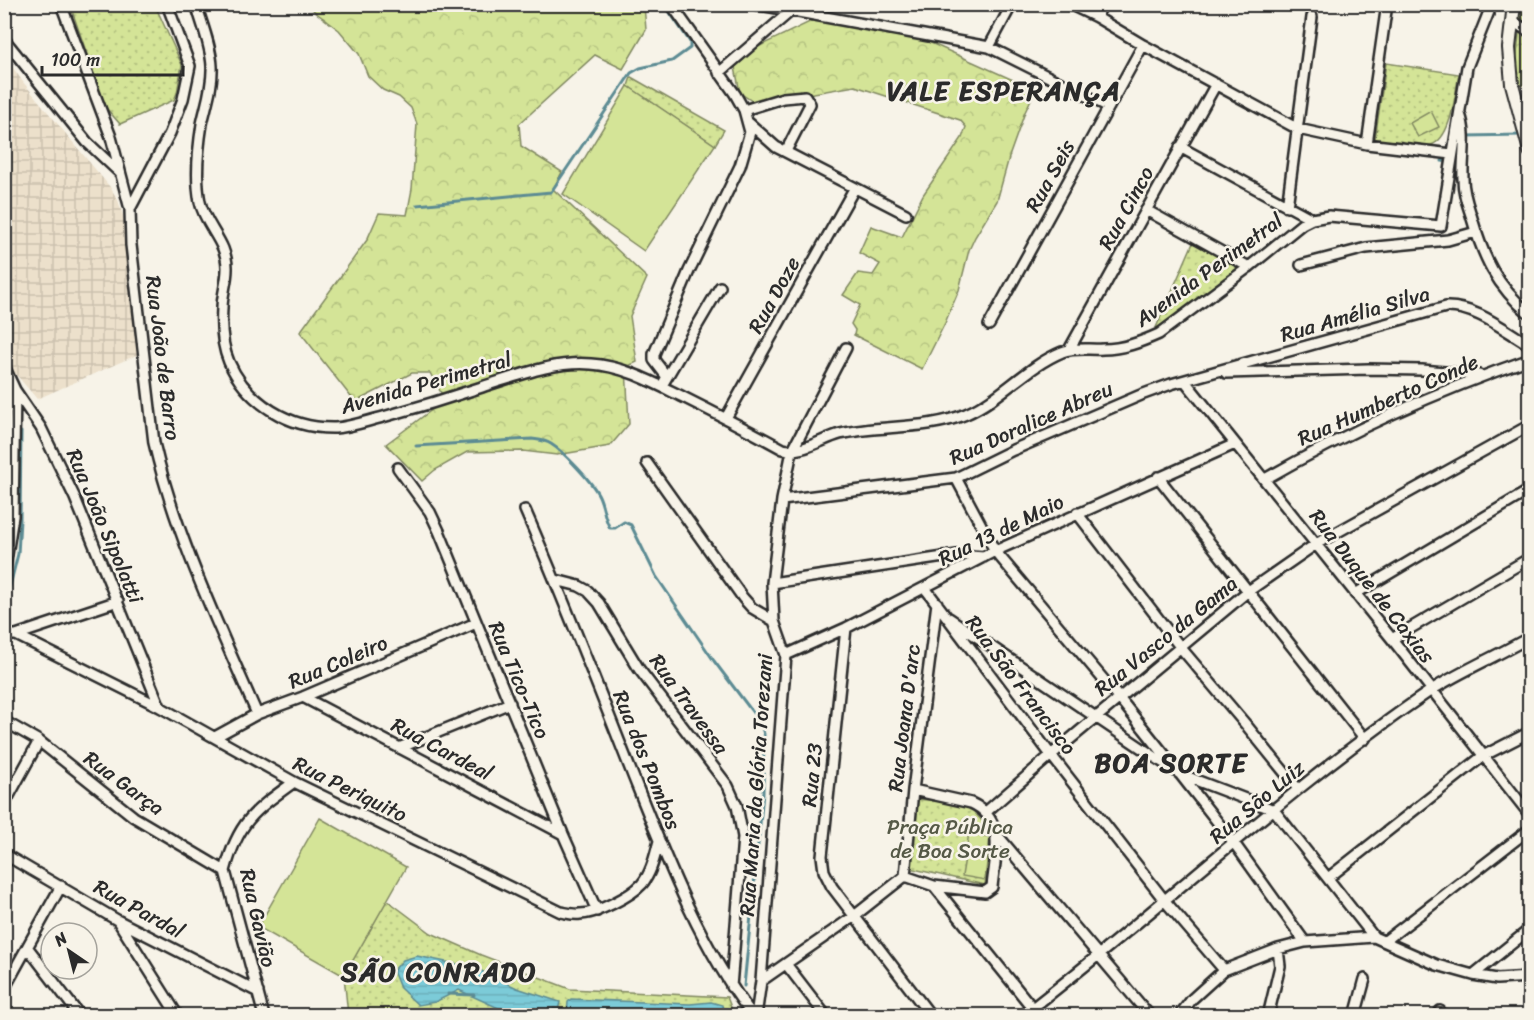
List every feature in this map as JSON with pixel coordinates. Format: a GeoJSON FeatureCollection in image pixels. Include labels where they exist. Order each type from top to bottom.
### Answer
{"type":"FeatureCollection","features":[{"type":"Feature","properties":{"kind":"street"},"geometry":{"type":"LineString","coordinates":[[61,4],[111,137],[130,209]]}},
{"type":"Feature","properties":{"kind":"street","name":"Rua João de Barro"},"geometry":{"type":"LineString","coordinates":[[167,4],[190,66],[183,99],[170,132],[130,209],[131,245],[154,443],[162,475],[200,581],[258,714]]}},
{"type":"Feature","properties":{"kind":"street","name":"Avenida Perimetral"},"geometry":{"type":"LineString","coordinates":[[196,4],[212,64],[211,85],[202,126],[198,163],[200,201],[204,216],[225,254],[227,269],[222,308],[228,360],[252,396],[289,420],[337,428],[428,405],[536,370],[566,364],[604,365],[623,370],[662,387],[783,449],[792,451],[824,439],[856,431],[931,423],[966,414],[992,399],[1038,365],[1069,350],[1116,348],[1148,339],[1312,219],[1329,216],[1441,226],[1470,58],[1492,4]]}},
{"type":"Feature","properties":{"kind":"street"},"geometry":{"type":"LineString","coordinates":[[667,377],[654,360],[654,354],[689,271],[740,166],[749,140],[749,123],[744,110],[671,4]]}},
{"type":"Feature","properties":{"kind":"street"},"geometry":{"type":"LineString","coordinates":[[754,4],[989,47],[1109,107]]}},
{"type":"Feature","properties":{"kind":"street"},"geometry":{"type":"LineString","coordinates":[[989,47],[1012,4]]}},
{"type":"Feature","properties":{"kind":"street"},"geometry":{"type":"LineString","coordinates":[[1069,4],[1298,129],[1367,144],[1452,154]]}},
{"type":"Feature","properties":{"kind":"street"},"geometry":{"type":"LineString","coordinates":[[1096,17],[1103,4]]}},
{"type":"Feature","properties":{"kind":"street"},"geometry":{"type":"LineString","coordinates":[[1367,144],[1387,4]]}},
{"type":"Feature","properties":{"kind":"street"},"geometry":{"type":"LineString","coordinates":[[1514,4],[1509,48],[1512,84],[1530,151]]}},
{"type":"Feature","properties":{"kind":"street"},"geometry":{"type":"LineString","coordinates":[[719,73],[792,10]]}},
{"type":"Feature","properties":{"kind":"street"},"geometry":{"type":"LineString","coordinates":[[1287,207],[1312,17]]}},
{"type":"Feature","properties":{"kind":"street"},"geometry":{"type":"LineString","coordinates":[[1512,21],[1530,32]]}},
{"type":"Feature","properties":{"kind":"street"},"geometry":{"type":"LineString","coordinates":[[4,39],[87,142],[120,173]]}},
{"type":"Feature","properties":{"kind":"street","name":"Rua Seis"},"geometry":{"type":"LineString","coordinates":[[989,325],[1143,45]]}},
{"type":"Feature","properties":{"kind":"street","name":"Rua Cinco"},"geometry":{"type":"LineString","coordinates":[[1069,350],[1216,84]]}},
{"type":"Feature","properties":{"kind":"street"},"geometry":{"type":"LineString","coordinates":[[744,110],[783,98],[805,96],[810,104],[786,151]]}},
{"type":"Feature","properties":{"kind":"street"},"geometry":{"type":"LineString","coordinates":[[1459,112],[1466,140],[1463,170],[1464,191],[1476,232],[1492,271],[1507,292],[1530,314]]}},
{"type":"Feature","properties":{"kind":"street"},"geometry":{"type":"LineString","coordinates":[[749,123],[766,139],[786,151],[854,189],[906,214]]}},
{"type":"Feature","properties":{"kind":"street"},"geometry":{"type":"LineString","coordinates":[[1180,147],[1312,219]]}},
{"type":"Feature","properties":{"kind":"street","name":"Rua Doze"},"geometry":{"type":"LineString","coordinates":[[726,418],[854,189]]}},
{"type":"Feature","properties":{"kind":"street"},"geometry":{"type":"LineString","coordinates":[[1146,210],[1249,267]]}},
{"type":"Feature","properties":{"kind":"street"},"geometry":{"type":"LineString","coordinates":[[1301,265],[1366,248],[1448,240],[1476,232]]}},
{"type":"Feature","properties":{"kind":"street"},"geometry":{"type":"LineString","coordinates":[[662,387],[720,287]]}},
{"type":"Feature","properties":{"kind":"street","name":"Rua Amélia Silva"},"geometry":{"type":"LineString","coordinates":[[1185,381],[1446,307],[1458,306],[1469,310],[1530,345]]}},
{"type":"Feature","properties":{"kind":"street","name":"Rua Maria da Glória Torezani"},"geometry":{"type":"LineString","coordinates":[[755,1016],[761,981],[786,655],[774,621],[772,583],[782,500],[792,451],[846,348]]}},
{"type":"Feature","properties":{"kind":"street","name":"Rua Humberto Conde"},"geometry":{"type":"LineString","coordinates":[[1265,479],[1347,435],[1483,376],[1530,359]]}},
{"type":"Feature","properties":{"kind":"street","name":"Rua João Sipolatti"},"geometry":{"type":"LineString","coordinates":[[4,366],[15,390],[41,428],[71,488],[160,707]]}},
{"type":"Feature","properties":{"kind":"street"},"geometry":{"type":"LineString","coordinates":[[1215,372],[1368,369],[1422,370],[1483,376]]}},
{"type":"Feature","properties":{"kind":"street","name":"Rua Duque de Caxias"},"geometry":{"type":"LineString","coordinates":[[1185,381],[1530,815]]}},
{"type":"Feature","properties":{"kind":"street","name":"Rua Doralice Abreu"},"geometry":{"type":"LineString","coordinates":[[782,500],[956,478],[1013,450],[1130,399],[1185,381]]}},
{"type":"Feature","properties":{"kind":"street"},"geometry":{"type":"LineString","coordinates":[[4,574],[13,516],[15,390]]}},
{"type":"Feature","properties":{"kind":"street","name":"Rua Vasco da Gama"},"geometry":{"type":"LineString","coordinates":[[986,812],[1247,592],[1316,544],[1530,425]]}},
{"type":"Feature","properties":{"kind":"street","name":"Rua 13 de Maio"},"geometry":{"type":"LineString","coordinates":[[786,655],[846,628],[995,551],[1235,444]]}},
{"type":"Feature","properties":{"kind":"street"},"geometry":{"type":"LineString","coordinates":[[647,463],[743,598],[752,608],[774,621]]}},
{"type":"Feature","properties":{"kind":"street","name":"Rua Tico-Tico"},"geometry":{"type":"LineString","coordinates":[[398,468],[430,512],[563,834],[597,910]]}},
{"type":"Feature","properties":{"kind":"street"},"geometry":{"type":"LineString","coordinates":[[1158,477],[1365,739]]}},
{"type":"Feature","properties":{"kind":"street"},"geometry":{"type":"LineString","coordinates":[[956,478],[995,551],[1180,774],[1234,843],[1305,942]]}},
{"type":"Feature","properties":{"kind":"street"},"geometry":{"type":"LineString","coordinates":[[1355,594],[1530,490]]}},
{"type":"Feature","properties":{"kind":"street","name":"Rua dos Pombos"},"geometry":{"type":"LineString","coordinates":[[525,510],[556,580],[659,841],[731,987],[755,1016]]}},
{"type":"Feature","properties":{"kind":"street"},"geometry":{"type":"LineString","coordinates":[[1077,513],[1181,648],[1298,789]]}},
{"type":"Feature","properties":{"kind":"street"},"geometry":{"type":"LineString","coordinates":[[772,583],[957,555],[984,557]]}},
{"type":"Feature","properties":{"kind":"street"},"geometry":{"type":"LineString","coordinates":[[1392,639],[1530,558]]}},
{"type":"Feature","properties":{"kind":"street","name":"Rua Travessa"},"geometry":{"type":"LineString","coordinates":[[556,580],[579,586],[588,591],[599,603],[639,669],[728,786],[737,806],[743,837],[731,987]]}},
{"type":"Feature","properties":{"kind":"street","name":"Rua São Francisco"},"geometry":{"type":"LineString","coordinates":[[925,588],[1165,901],[1224,970]]}},
{"type":"Feature","properties":{"kind":"street"},"geometry":{"type":"LineString","coordinates":[[16,635],[118,602]]}},
{"type":"Feature","properties":{"kind":"street","name":"Rua Joana D'arc"},"geometry":{"type":"LineString","coordinates":[[905,876],[913,790],[937,603]]}},
{"type":"Feature","properties":{"kind":"street"},"geometry":{"type":"LineString","coordinates":[[949,618],[1180,774],[1274,810],[1374,937]]}},
{"type":"Feature","properties":{"kind":"street","name":"Rua Coleiro"},"geometry":{"type":"LineString","coordinates":[[215,737],[258,714],[476,623]]}},
{"type":"Feature","properties":{"kind":"street","name":"Rua 23"},"geometry":{"type":"LineString","coordinates":[[846,628],[822,856],[824,871],[853,917],[931,1016]]}},
{"type":"Feature","properties":{"kind":"street","name":"Rua Periquito"},"geometry":{"type":"LineString","coordinates":[[4,635],[16,635],[160,707],[294,782],[561,912],[579,914],[597,910],[642,884],[651,868],[659,841]]}},
{"type":"Feature","properties":{"kind":"street","name":"Rua São Luiz"},"geometry":{"type":"LineString","coordinates":[[1022,1016],[1036,1012],[1298,789],[1365,739],[1432,690],[1530,637]]}},
{"type":"Feature","properties":{"kind":"street","name":"Rua Cardeal"},"geometry":{"type":"LineString","coordinates":[[303,697],[563,834]]}},
{"type":"Feature","properties":{"kind":"street"},"geometry":{"type":"LineString","coordinates":[[399,748],[510,703]]}},
{"type":"Feature","properties":{"kind":"street","name":"Rua Garça"},"geometry":{"type":"LineString","coordinates":[[4,722],[39,741],[134,816],[225,871]]}},
{"type":"Feature","properties":{"kind":"street"},"geometry":{"type":"LineString","coordinates":[[1328,878],[1483,756],[1530,732]]}},
{"type":"Feature","properties":{"kind":"street"},"geometry":{"type":"LineString","coordinates":[[4,805],[39,741]]}},
{"type":"Feature","properties":{"kind":"street","name":"Rua Gavião"},"geometry":{"type":"LineString","coordinates":[[264,1016],[225,871],[231,848],[245,823],[266,802],[294,782]]}},
{"type":"Feature","properties":{"kind":"street"},"geometry":{"type":"LineString","coordinates":[[913,790],[971,802],[986,812],[998,836],[1150,1016]]}},
{"type":"Feature","properties":{"kind":"street"},"geometry":{"type":"LineString","coordinates":[[1385,941],[1530,829]]}},
{"type":"Feature","properties":{"kind":"street"},"geometry":{"type":"LineString","coordinates":[[761,981],[853,917],[905,876],[934,886],[989,891],[992,887],[998,836]]}},
{"type":"Feature","properties":{"kind":"street","name":"Rua Pardal"},"geometry":{"type":"LineString","coordinates":[[4,854],[117,920],[258,992]]}},
{"type":"Feature","properties":{"kind":"street"},"geometry":{"type":"LineString","coordinates":[[4,989],[62,886]]}},
{"type":"Feature","properties":{"kind":"street"},"geometry":{"type":"LineString","coordinates":[[934,886],[1036,1012]]}},
{"type":"Feature","properties":{"kind":"street"},"geometry":{"type":"LineString","coordinates":[[117,920],[178,1016]]}},
{"type":"Feature","properties":{"kind":"street"},"geometry":{"type":"LineString","coordinates":[[1473,975],[1530,929]]}},
{"type":"Feature","properties":{"kind":"street"},"geometry":{"type":"LineString","coordinates":[[1179,1016],[1192,999],[1224,970],[1278,949],[1305,942],[1374,937],[1437,965],[1473,975],[1497,979],[1530,977]]}},
{"type":"Feature","properties":{"kind":"street"},"geometry":{"type":"LineString","coordinates":[[28,948],[80,1016]]}},
{"type":"Feature","properties":{"kind":"street"},"geometry":{"type":"LineString","coordinates":[[1268,1016],[1280,966],[1278,949]]}},
{"type":"Feature","properties":{"kind":"street"},"geometry":{"type":"LineString","coordinates":[[786,964],[826,1016]]}},
{"type":"Feature","properties":{"kind":"street"},"geometry":{"type":"LineString","coordinates":[[1355,1016],[1365,979]]}},
{"type":"Feature","properties":{"kind":"shaded area"},"geometry":{"type":"Polygon","coordinates":[[[4,55],[118,200],[124,219],[139,354],[37,399],[14,372],[5,350],[4,55]]]}},
{"type":"Feature","properties":{"kind":"green space"},"geometry":{"type":"Polygon","coordinates":[[[70,5],[155,5],[182,65],[174,100],[120,124],[107,109],[101,95],[70,5]]]}},
{"type":"Feature","properties":{"kind":"green space"},"geometry":{"type":"Polygon","coordinates":[[[309,5],[644,5],[646,30],[623,69],[595,55],[519,124],[521,146],[562,172],[553,189],[647,278],[630,316],[637,362],[626,367],[629,424],[610,446],[557,455],[523,451],[467,452],[435,470],[422,481],[386,444],[445,400],[430,373],[412,373],[355,402],[300,332],[367,240],[379,213],[407,215],[412,189],[417,124],[411,108],[399,97],[383,90],[368,76],[359,54],[339,30],[309,5]]]}},
{"type":"Feature","properties":{"kind":"green space"},"geometry":{"type":"Polygon","coordinates":[[[1522,5],[1529,5],[1529,87],[1514,83],[1522,5]]]}},
{"type":"Feature","properties":{"kind":"green space"},"geometry":{"type":"Polygon","coordinates":[[[820,17],[922,39],[1033,89],[1034,93],[1010,154],[997,201],[969,250],[959,290],[922,369],[854,335],[855,330],[851,324],[860,305],[843,295],[858,273],[873,275],[880,264],[859,253],[871,226],[902,237],[923,195],[962,138],[966,127],[960,120],[855,86],[755,103],[740,93],[735,67],[741,55],[820,17]]]}},
{"type":"Feature","properties":{"kind":"green space"},"geometry":{"type":"Polygon","coordinates":[[[1386,63],[1459,74],[1448,125],[1438,141],[1431,145],[1418,146],[1375,139],[1386,63]]]}},
{"type":"Feature","properties":{"kind":"green space"},"geometry":{"type":"Polygon","coordinates":[[[631,77],[724,130],[715,145],[628,86],[631,77]]]}},
{"type":"Feature","properties":{"kind":"green space"},"geometry":{"type":"Polygon","coordinates":[[[628,86],[715,145],[644,251],[563,194],[628,86]]]}},
{"type":"Feature","properties":{"kind":"green space"},"geometry":{"type":"Polygon","coordinates":[[[1431,111],[1439,127],[1418,137],[1410,123],[1431,111]]]}},
{"type":"Feature","properties":{"kind":"green space"},"geometry":{"type":"Polygon","coordinates":[[[1193,243],[1241,266],[1155,330],[1193,243]]]}},
{"type":"Feature","properties":{"kind":"green space","name":"Praça Pública de Boa Sorte"},"geometry":{"type":"Polygon","coordinates":[[[917,799],[967,804],[992,832],[985,885],[909,868],[917,799]]]}},
{"type":"Feature","properties":{"kind":"green space"},"geometry":{"type":"Polygon","coordinates":[[[320,818],[406,867],[344,976],[258,927],[320,818]]]}},
{"type":"Feature","properties":{"kind":"green space"},"geometry":{"type":"Polygon","coordinates":[[[969,833],[990,837],[985,880],[962,876],[969,833]]]}},
{"type":"Feature","properties":{"kind":"green space"},"geometry":{"type":"Polygon","coordinates":[[[387,900],[431,933],[570,989],[727,997],[734,1015],[348,1015],[344,976],[387,900]]]}},
{"type":"Feature","properties":{"kind":"water"},"geometry":{"type":"Polygon","coordinates":[[[417,956],[475,968],[517,988],[560,1002],[557,1015],[505,1011],[459,990],[435,1002],[418,1005],[400,988],[393,971],[403,960],[417,956]]]}},
{"type":"Feature","properties":{"kind":"water"},"geometry":{"type":"Polygon","coordinates":[[[571,999],[690,1004],[711,1002],[722,1005],[724,1014],[722,1016],[567,1014],[568,1002],[571,999]]]}},
{"type":"Feature","properties":{"kind":"waterway"},"geometry":{"type":"LineString","coordinates":[[417,205],[551,192],[631,73],[640,68],[672,61],[690,48],[690,42],[664,4]]}},
{"type":"Feature","properties":{"kind":"waterway"},"geometry":{"type":"LineString","coordinates":[[1465,136],[1522,135]]}},
{"type":"Feature","properties":{"kind":"waterway"},"geometry":{"type":"LineString","coordinates":[[1442,161],[1456,163],[1460,140]]}},
{"type":"Feature","properties":{"kind":"waterway"},"geometry":{"type":"LineString","coordinates":[[4,610],[18,554],[21,432]]}},
{"type":"Feature","properties":{"kind":"waterway"},"geometry":{"type":"LineString","coordinates":[[416,446],[532,439],[546,442],[557,448],[596,490],[610,528],[615,528],[624,522],[631,525],[656,576],[714,661],[760,722],[764,734],[763,793],[744,986]]}},
{"type":"Feature","properties":{"kind":"waterway"},"geometry":{"type":"LineString","coordinates":[[448,994],[474,995]]}},
{"type":"Feature","properties":{"kind":"waterway"},"geometry":{"type":"LineString","coordinates":[[554,1009],[569,1012]]}},
{"type":"Feature","properties":{"kind":"district","name":"VALE ESPERANÇA"},"geometry":{"type":"Point","coordinates":[1004,91]}},
{"type":"Feature","properties":{"kind":"district","name":"BOA SORTE"},"geometry":{"type":"Point","coordinates":[1171,763]}},
{"type":"Feature","properties":{"kind":"district","name":"SÃO CONRADO"},"geometry":{"type":"Point","coordinates":[439,972]}}]}
